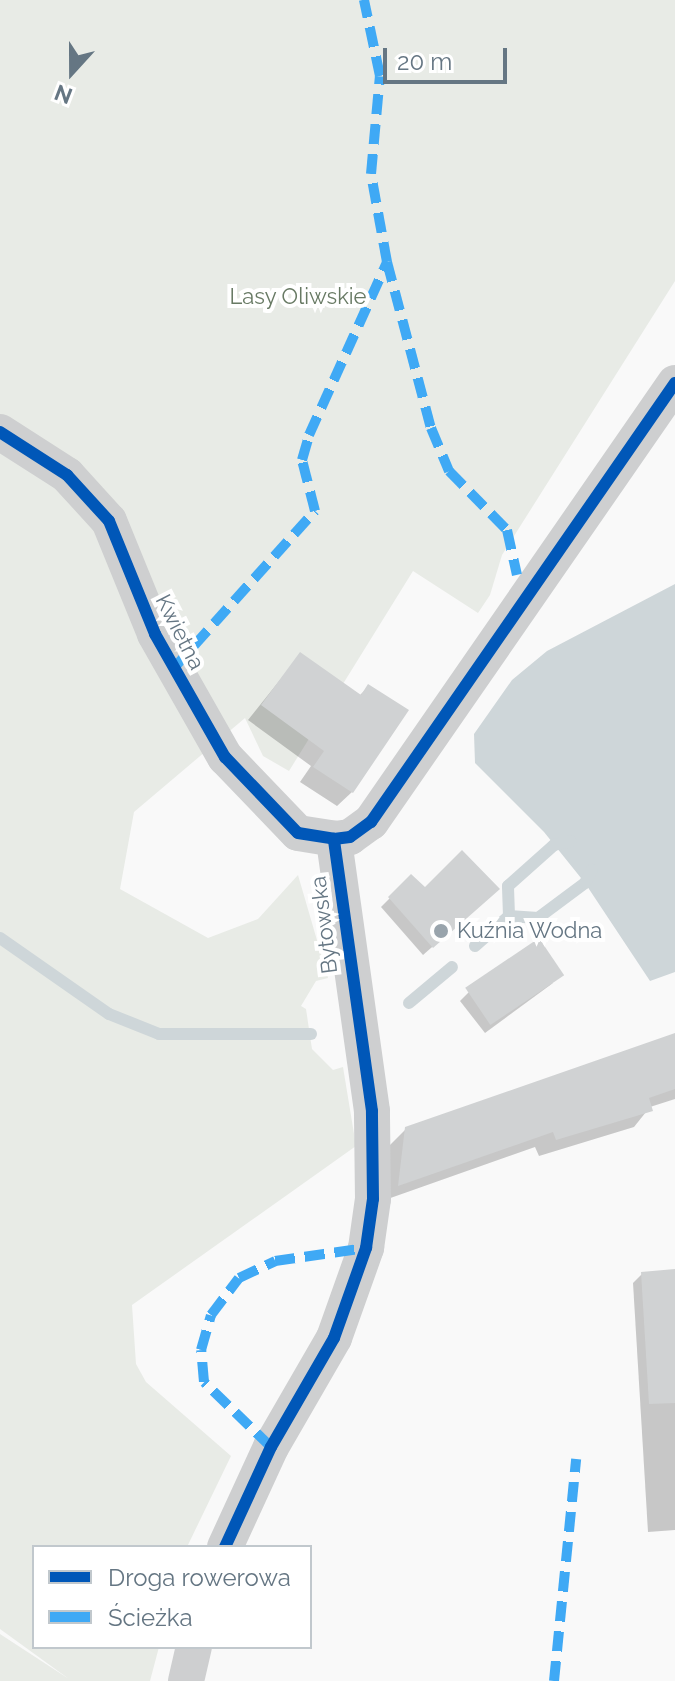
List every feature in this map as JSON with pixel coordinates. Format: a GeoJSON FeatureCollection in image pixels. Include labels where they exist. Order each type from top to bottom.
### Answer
{"type":"FeatureCollection","features":[{"type":"Feature","properties":{"kind":"street"},"geometry":{"type":"LineString","coordinates":[[334,839],[350,837],[371,822],[675,383]]}},
{"type":"Feature","properties":{"kind":"street","name":"Kwietna"},"geometry":{"type":"LineString","coordinates":[[0,432],[67,475],[109,521],[155,634],[225,757],[298,833],[334,839]]}},
{"type":"Feature","properties":{"kind":"street","name":"Bytowska"},"geometry":{"type":"LineString","coordinates":[[226,1545],[354,1292],[373,1199],[372,1111],[351,982],[334,839]]}},
{"type":"Feature","properties":{"kind":"street"},"geometry":{"type":"LineString","coordinates":[[186,1681],[194,1649]]}},
{"type":"Feature","properties":{"kind":"green space","name":"Lasy Oliwskie"},"geometry":{"type":"Polygon","coordinates":[[[0,0],[675,0],[675,281],[502,555],[490,595],[478,613],[413,571],[289,771],[263,756],[245,718],[134,812],[120,889],[208,938],[258,919],[298,875],[328,978],[316,981],[301,1006],[306,1009],[312,1049],[333,1070],[343,1067],[356,1146],[132,1305],[136,1364],[146,1382],[231,1456],[188,1545],[32,1545],[32,1649],[158,1649],[150,1681],[0,1681],[0,1634],[69,1679],[0,1629],[0,0]]]}},
{"type":"Feature","properties":{"kind":"shaded area"},"geometry":{"type":"Polygon","coordinates":[[[675,584],[675,972],[650,981],[585,883],[544,832],[475,763],[474,734],[512,680],[547,651],[675,584]]]}},
{"type":"Feature","properties":{"kind":"building"},"geometry":{"type":"Polygon","coordinates":[[[300,652],[361,695],[368,684],[409,710],[353,793],[313,767],[324,751],[261,705],[300,652]]]}},
{"type":"Feature","properties":{"kind":"building"},"geometry":{"type":"Polygon","coordinates":[[[462,850],[500,889],[433,948],[388,897],[411,874],[425,887],[462,850]]]}},
{"type":"Feature","properties":{"kind":"building"},"geometry":{"type":"Polygon","coordinates":[[[539,938],[564,975],[490,1025],[465,988],[539,938]]]}},
{"type":"Feature","properties":{"kind":"building"},"geometry":{"type":"Polygon","coordinates":[[[675,1033],[675,1089],[649,1098],[653,1111],[556,1140],[553,1132],[398,1186],[405,1127],[675,1033]]]}},
{"type":"Feature","properties":{"kind":"building"},"geometry":{"type":"Polygon","coordinates":[[[675,1269],[675,1403],[649,1404],[641,1272],[675,1269]]]}},
{"type":"Feature","properties":{"kind":"waterway"},"geometry":{"type":"LineString","coordinates":[[509,916],[508,886],[554,845],[571,841]]}},
{"type":"Feature","properties":{"kind":"waterway"},"geometry":{"type":"LineString","coordinates":[[475,946],[509,916],[538,918],[585,883],[592,870]]}},
{"type":"Feature","properties":{"kind":"waterway"},"geometry":{"type":"LineString","coordinates":[[0,938],[109,1014],[159,1034],[311,1034]]}},
{"type":"Feature","properties":{"kind":"waterway"},"geometry":{"type":"LineString","coordinates":[[409,1003],[452,967]]}},
{"type":"Feature","properties":{"kind":"marked path"},"geometry":{"type":"LineString","coordinates":[[174,668],[315,511],[302,460],[309,435],[387,262],[371,174],[380,76],[364,0]]}},
{"type":"Feature","properties":{"kind":"marked path"},"geometry":{"type":"LineString","coordinates":[[387,262],[431,428],[449,471],[507,530],[517,575]]}},
{"type":"Feature","properties":{"kind":"marked path"},"geometry":{"type":"LineString","coordinates":[[271,1447],[204,1382],[201,1350],[211,1315],[239,1278],[275,1261],[366,1248]]}},
{"type":"Feature","properties":{"kind":"marked path"},"geometry":{"type":"LineString","coordinates":[[554,1681],[576,1459]]}},
{"type":"Feature","properties":{"kind":"cycle path"},"geometry":{"type":"LineString","coordinates":[[0,432],[67,475],[109,521],[155,634],[225,757],[298,833],[334,839],[350,837],[371,822],[675,383]]}},
{"type":"Feature","properties":{"kind":"cycle path"},"geometry":{"type":"LineString","coordinates":[[226,1545],[271,1447],[334,1338],[366,1248],[373,1199],[372,1111],[334,839]]}},
{"type":"Feature","properties":{"kind":"place","name":"Kuźnia Wodna"},"geometry":{"type":"Point","coordinates":[441,931]}}]}
